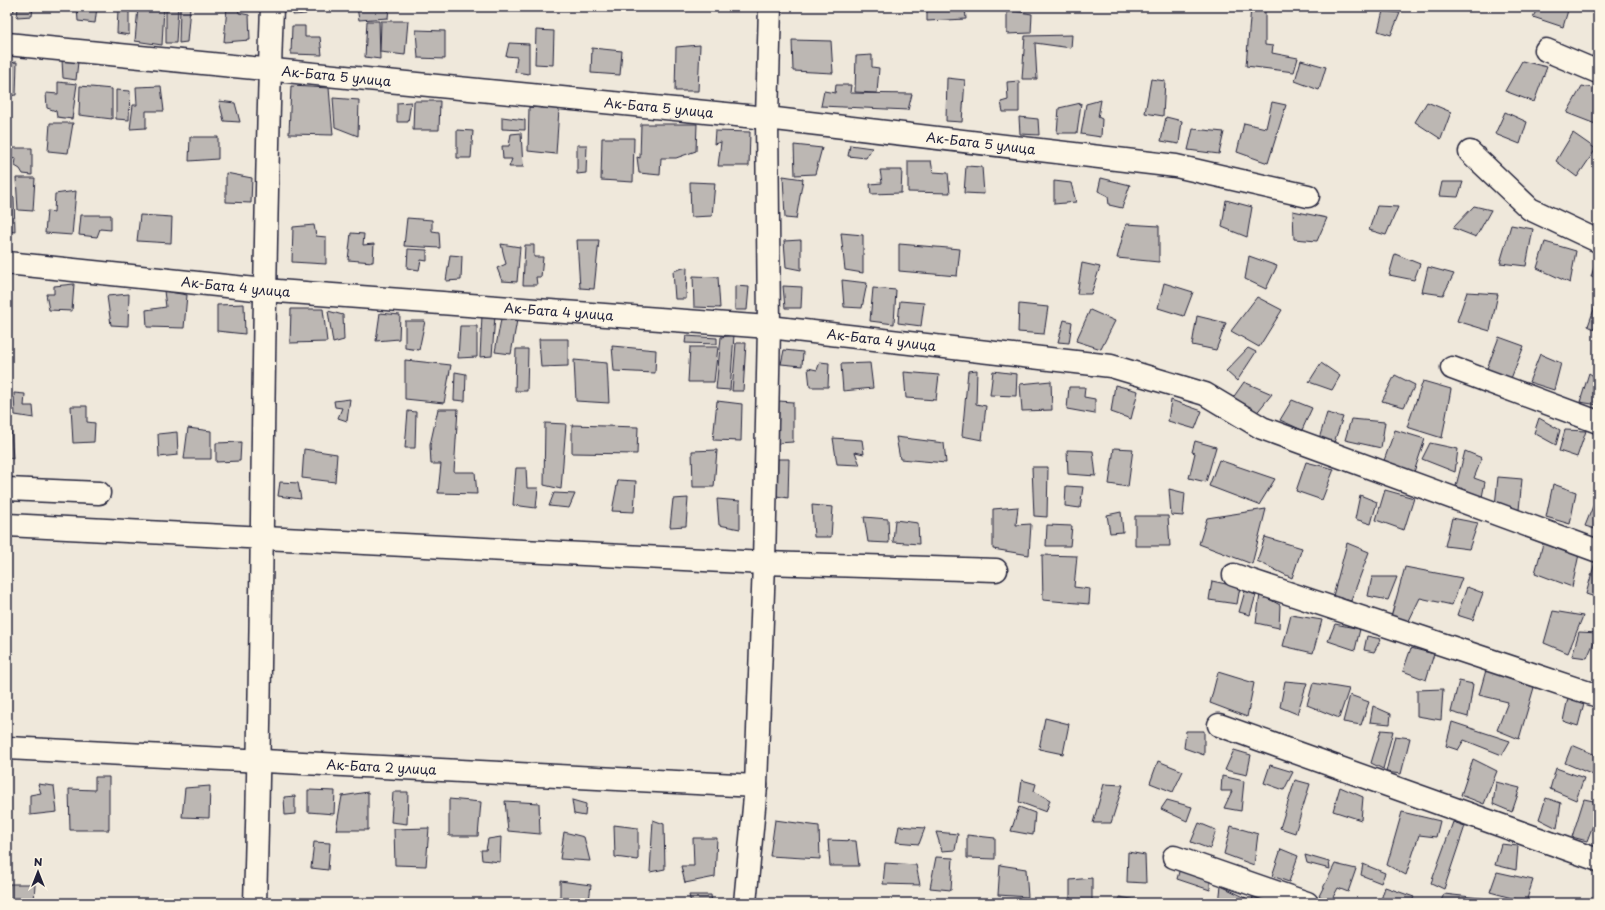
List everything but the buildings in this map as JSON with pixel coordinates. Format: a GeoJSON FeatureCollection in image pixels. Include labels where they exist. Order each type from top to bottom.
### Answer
{"type":"FeatureCollection","features":[{"type":"Feature","properties":{"kind":"street"},"geometry":{"type":"LineString","coordinates":[[255,903],[259,761],[264,290],[269,69],[272,7]]}},
{"type":"Feature","properties":{"kind":"street"},"geometry":{"type":"LineString","coordinates":[[745,903],[756,786],[764,563],[769,328],[767,118],[770,7]]}},
{"type":"Feature","properties":{"kind":"street","name":"Ак-Бата 5 улица"},"geometry":{"type":"LineString","coordinates":[[7,44],[767,118],[1176,166],[1308,196]]}},
{"type":"Feature","properties":{"kind":"street"},"geometry":{"type":"LineString","coordinates":[[1546,50],[1598,72]]}},
{"type":"Feature","properties":{"kind":"street"},"geometry":{"type":"LineString","coordinates":[[1470,152],[1530,209],[1598,241]]}},
{"type":"Feature","properties":{"kind":"street","name":"Ак-Бата 4 улица"},"geometry":{"type":"LineString","coordinates":[[7,263],[264,290],[769,328],[1111,366],[1205,394],[1262,428],[1598,551]]}},
{"type":"Feature","properties":{"kind":"street"},"geometry":{"type":"LineString","coordinates":[[1452,368],[1598,422]]}},
{"type":"Feature","properties":{"kind":"street"},"geometry":{"type":"LineString","coordinates":[[7,489],[100,493]]}},
{"type":"Feature","properties":{"kind":"street"},"geometry":{"type":"LineString","coordinates":[[7,525],[261,539],[764,563],[996,570]]}},
{"type":"Feature","properties":{"kind":"street"},"geometry":{"type":"LineString","coordinates":[[1234,575],[1598,696]]}},
{"type":"Feature","properties":{"kind":"street"},"geometry":{"type":"LineString","coordinates":[[1218,725],[1598,860]]}},
{"type":"Feature","properties":{"kind":"street","name":"Ак-Бата 2 улица"},"geometry":{"type":"LineString","coordinates":[[7,748],[756,786]]}},
{"type":"Feature","properties":{"kind":"street"},"geometry":{"type":"LineString","coordinates":[[1174,857],[1307,903]]}}]}
